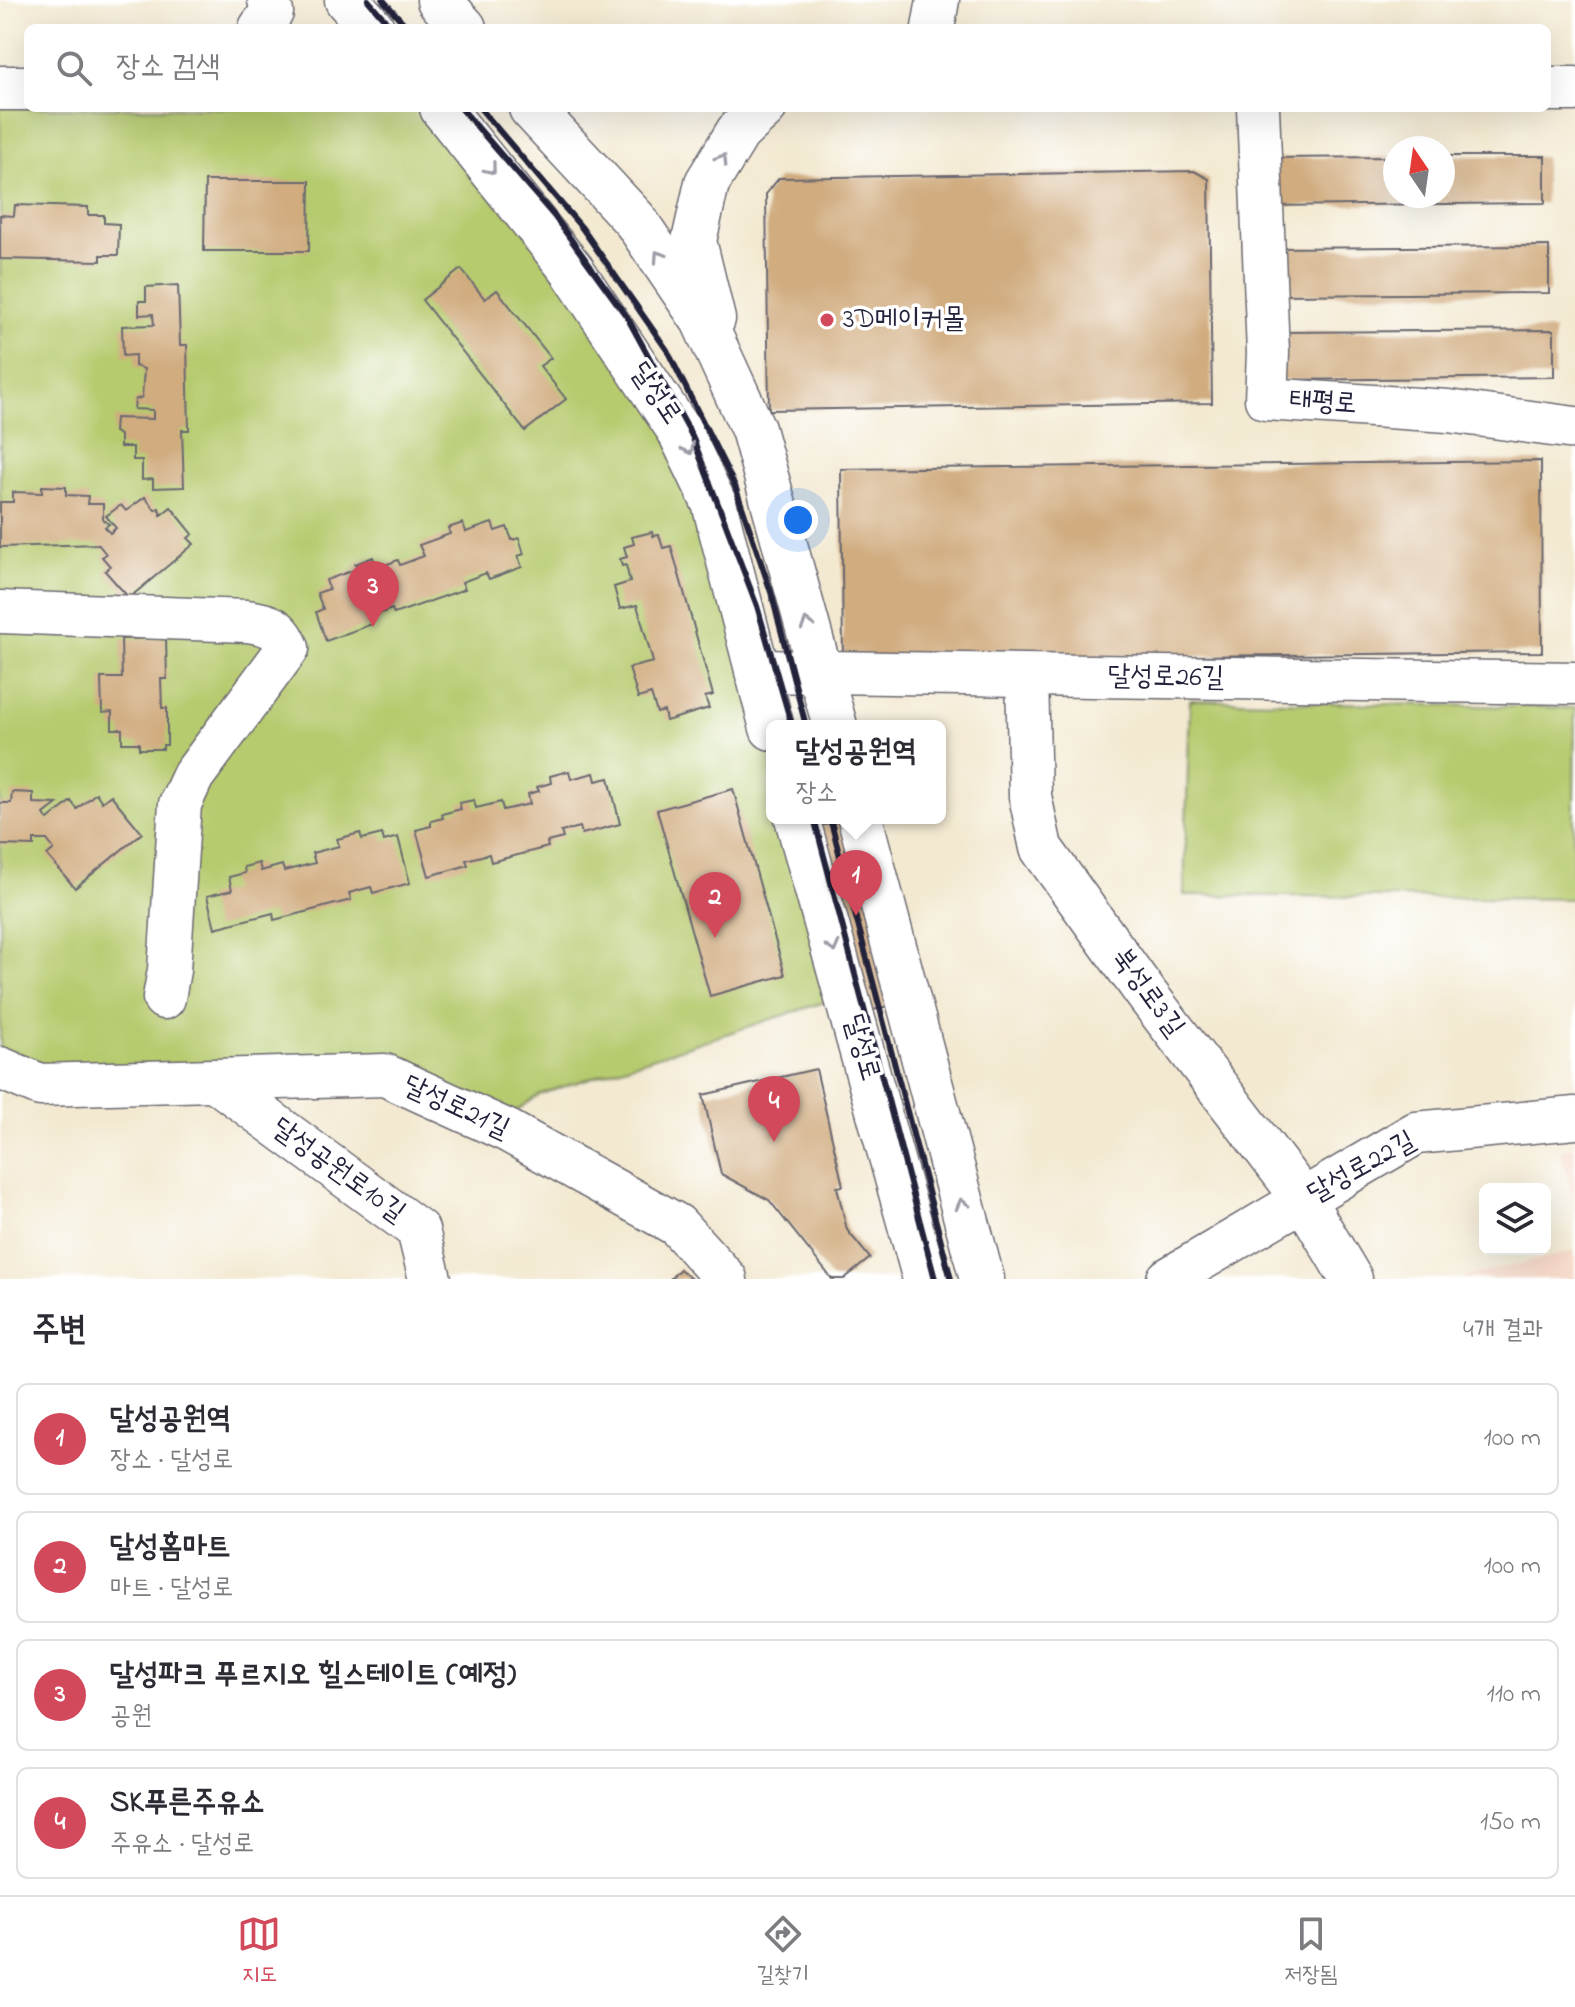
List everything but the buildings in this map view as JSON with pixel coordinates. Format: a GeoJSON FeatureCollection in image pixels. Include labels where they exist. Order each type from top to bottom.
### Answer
{"type":"FeatureCollection","features":[{"type":"Feature","properties":{"kind":"main road"},"geometry":{"type":"LineString","coordinates":[[347,0],[368,24]]}},
{"type":"Feature","properties":{"kind":"main road"},"geometry":{"type":"LineString","coordinates":[[439,0],[460,24]]}},
{"type":"Feature","properties":{"kind":"main road"},"geometry":{"type":"LineString","coordinates":[[0,88],[24,88]]}},
{"type":"Feature","properties":{"kind":"main road"},"geometry":{"type":"LineString","coordinates":[[1551,89],[1575,89]]}},
{"type":"Feature","properties":{"kind":"main road","name":"달성로"},"geometry":{"type":"LineString","coordinates":[[445,112],[572,270],[679,430],[714,503],[770,720]]}},
{"type":"Feature","properties":{"kind":"main road"},"geometry":{"type":"LineString","coordinates":[[535,112],[635,220],[703,320],[753,429],[833,720]]}},
{"type":"Feature","properties":{"kind":"main road"},"geometry":{"type":"LineString","coordinates":[[725,368],[694,241],[707,183],[738,132],[760,112]]}},
{"type":"Feature","properties":{"kind":"main road","name":"달성로"},"geometry":{"type":"LineString","coordinates":[[799,824],[913,1258],[925,1279]]}},
{"type":"Feature","properties":{"kind":"main road"},"geometry":{"type":"LineString","coordinates":[[862,824],[982,1279]]}},
{"type":"Feature","properties":{"kind":"street"},"geometry":{"type":"LineString","coordinates":[[263,24],[272,12],[269,0]]}},
{"type":"Feature","properties":{"kind":"street"},"geometry":{"type":"LineString","coordinates":[[462,0],[464,24]]}},
{"type":"Feature","properties":{"kind":"street"},"geometry":{"type":"LineString","coordinates":[[934,24],[938,0]]}},
{"type":"Feature","properties":{"kind":"street","name":"태평로"},"geometry":{"type":"LineString","coordinates":[[1258,112],[1268,353],[1266,399],[1448,411],[1575,428]]}},
{"type":"Feature","properties":{"kind":"street"},"geometry":{"type":"LineString","coordinates":[[0,612],[247,621],[269,625],[282,633],[288,648],[193,776],[180,804],[169,970],[164,998]]}},
{"type":"Feature","properties":{"kind":"street","name":"달성로26길"},"geometry":{"type":"LineString","coordinates":[[756,671],[1575,683]]}},
{"type":"Feature","properties":{"kind":"street","name":"북성로3길"},"geometry":{"type":"LineString","coordinates":[[1027,677],[1030,796],[1041,848],[1147,995],[1304,1200],[1351,1279]]}},
{"type":"Feature","properties":{"kind":"street","name":"달성로21길"},"geometry":{"type":"LineString","coordinates":[[0,1068],[40,1085],[385,1075],[508,1131],[677,1225],[726,1279]]}},
{"type":"Feature","properties":{"kind":"street","name":"달성공원로10길"},"geometry":{"type":"LineString","coordinates":[[217,1082],[418,1230],[430,1279]]}},
{"type":"Feature","properties":{"kind":"street","name":"달성로22길"},"geometry":{"type":"LineString","coordinates":[[1168,1279],[1416,1133],[1575,1118]]}},
{"type":"Feature","properties":{"kind":"shaded area"},"geometry":{"type":"Polygon","coordinates":[[[1575,1147],[1575,1204],[1560,1149],[1575,1147]]]}},
{"type":"Feature","properties":{"kind":"shaded area"},"geometry":{"type":"Polygon","coordinates":[[[1575,1251],[1575,1279],[1464,1277],[1575,1251]]]}},
{"type":"Feature","properties":{"kind":"green space"},"geometry":{"type":"Polygon","coordinates":[[[0,88],[24,105],[24,112],[445,112],[679,430],[770,720],[766,720],[766,824],[799,824],[846,995],[541,1094],[507,1117],[385,1075],[0,1065],[0,88]]]}},
{"type":"Feature","properties":{"kind":"green space"},"geometry":{"type":"Polygon","coordinates":[[[1190,700],[1575,708],[1573,899],[1184,895],[1190,700]]]}},
{"type":"Feature","properties":{"kind":"railway"},"geometry":{"type":"LineString","coordinates":[[368,0],[389,24]]}},
{"type":"Feature","properties":{"kind":"railway"},"geometry":{"type":"LineString","coordinates":[[383,0],[404,24]]}},
{"type":"Feature","properties":{"kind":"railway"},"geometry":{"type":"LineString","coordinates":[[464,112],[554,216],[627,317],[692,436],[757,606],[790,720]]}},
{"type":"Feature","properties":{"kind":"railway"},"geometry":{"type":"LineString","coordinates":[[483,112],[582,228],[667,350],[735,486],[771,592],[804,720]]}},
{"type":"Feature","properties":{"kind":"railway"},"geometry":{"type":"LineString","coordinates":[[816,824],[935,1279]]}},
{"type":"Feature","properties":{"kind":"railway"},"geometry":{"type":"LineString","coordinates":[[832,824],[951,1279]]}},
{"type":"Feature","properties":{"kind":"place","name":"3D메이커몰"},"geometry":{"type":"Point","coordinates":[827,320]}},
{"type":"Feature","properties":{"kind":"place","name":"달성파크 푸르지오 힐스테이트 (예정)"},"geometry":{"type":"Point","coordinates":[373,627]}},
{"type":"Feature","properties":{"kind":"place","name":"달성공원역"},"geometry":{"type":"Point","coordinates":[856,916]}},
{"type":"Feature","properties":{"kind":"place","name":"달성홈마트"},"geometry":{"type":"Point","coordinates":[715,938]}},
{"type":"Feature","properties":{"kind":"place","name":"SK푸른주유소"},"geometry":{"type":"Point","coordinates":[774,1142]}}]}
